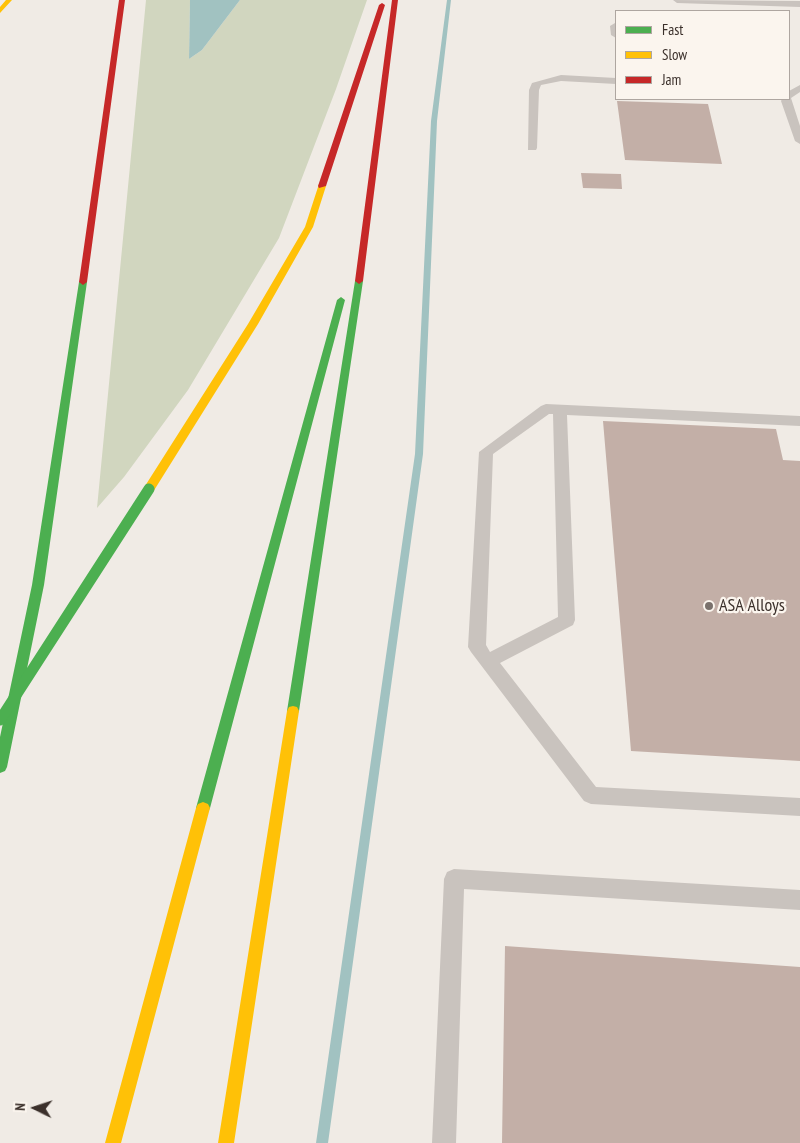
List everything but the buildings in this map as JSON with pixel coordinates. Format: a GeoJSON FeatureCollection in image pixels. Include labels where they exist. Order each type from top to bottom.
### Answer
{"type":"FeatureCollection","features":[{"type":"Feature","properties":{"kind":"highway"},"geometry":{"type":"LineString","coordinates":[[0,12],[8,0]]}},
{"type":"Feature","properties":{"kind":"highway"},"geometry":{"type":"LineString","coordinates":[[0,767],[38,585],[103,146],[122,0]]}},
{"type":"Feature","properties":{"kind":"highway"},"geometry":{"type":"LineString","coordinates":[[0,720],[253,324],[309,227],[383,0]]}},
{"type":"Feature","properties":{"kind":"highway"},"geometry":{"type":"LineString","coordinates":[[226,1143],[359,285],[364,231],[395,0]]}},
{"type":"Feature","properties":{"kind":"highway"},"geometry":{"type":"LineString","coordinates":[[113,1143],[345,287],[364,231]]}},
{"type":"Feature","properties":{"kind":"lane"},"geometry":{"type":"LineString","coordinates":[[677,0],[800,4]]}},
{"type":"Feature","properties":{"kind":"lane"},"geometry":{"type":"LineString","coordinates":[[532,148],[534,90],[537,83],[561,78],[615,81]]}},
{"type":"Feature","properties":{"kind":"lane"},"geometry":{"type":"LineString","coordinates":[[790,96],[800,88]]}},
{"type":"Feature","properties":{"kind":"lane"},"geometry":{"type":"LineString","coordinates":[[788,100],[800,141]]}},
{"type":"Feature","properties":{"kind":"lane"},"geometry":{"type":"LineString","coordinates":[[800,421],[546,409],[486,452],[477,647],[591,795],[800,807]]}},
{"type":"Feature","properties":{"kind":"lane"},"geometry":{"type":"LineString","coordinates":[[488,661],[566,620],[560,410]]}},
{"type":"Feature","properties":{"kind":"lane"},"geometry":{"type":"LineString","coordinates":[[444,1143],[454,879],[800,900]]}},
{"type":"Feature","properties":{"kind":"green space"},"geometry":{"type":"Polygon","coordinates":[[[146,0],[190,0],[189,59],[202,50],[240,0],[367,0],[336,89],[279,238],[188,390],[124,477],[97,508],[146,0]]]}},
{"type":"Feature","properties":{"kind":"water"},"geometry":{"type":"Polygon","coordinates":[[[190,0],[240,0],[202,50],[189,59],[190,0]]]}},
{"type":"Feature","properties":{"kind":"waterway"},"geometry":{"type":"LineString","coordinates":[[322,1143],[419,454],[434,121],[449,0]]}},
{"type":"Feature","properties":{"kind":"traffic: fast"},"geometry":{"type":"LineString","coordinates":[[293,711],[359,281]]}},
{"type":"Feature","properties":{"kind":"traffic: fast"},"geometry":{"type":"LineString","coordinates":[[0,767],[38,585],[83,282]]}},
{"type":"Feature","properties":{"kind":"traffic: fast"},"geometry":{"type":"LineString","coordinates":[[203,808],[341,300]]}},
{"type":"Feature","properties":{"kind":"traffic: fast"},"geometry":{"type":"LineString","coordinates":[[0,720],[149,489]]}},
{"type":"Feature","properties":{"kind":"traffic: slow"},"geometry":{"type":"LineString","coordinates":[[0,11],[9,0]]}},
{"type":"Feature","properties":{"kind":"traffic: slow"},"geometry":{"type":"LineString","coordinates":[[149,489],[253,324],[309,227],[322,186]]}},
{"type":"Feature","properties":{"kind":"traffic: slow"},"geometry":{"type":"LineString","coordinates":[[226,1143],[293,711]]}},
{"type":"Feature","properties":{"kind":"traffic: slow"},"geometry":{"type":"LineString","coordinates":[[113,1143],[203,808]]}},
{"type":"Feature","properties":{"kind":"traffic: jam"},"geometry":{"type":"LineString","coordinates":[[83,282],[122,0]]}},
{"type":"Feature","properties":{"kind":"traffic: jam"},"geometry":{"type":"LineString","coordinates":[[359,281],[395,0]]}},
{"type":"Feature","properties":{"kind":"traffic: jam"},"geometry":{"type":"LineString","coordinates":[[322,186],[382,5]]}},
{"type":"Feature","properties":{"kind":"place","name":"ASA Alloys"},"geometry":{"type":"Point","coordinates":[709,606]}}]}
